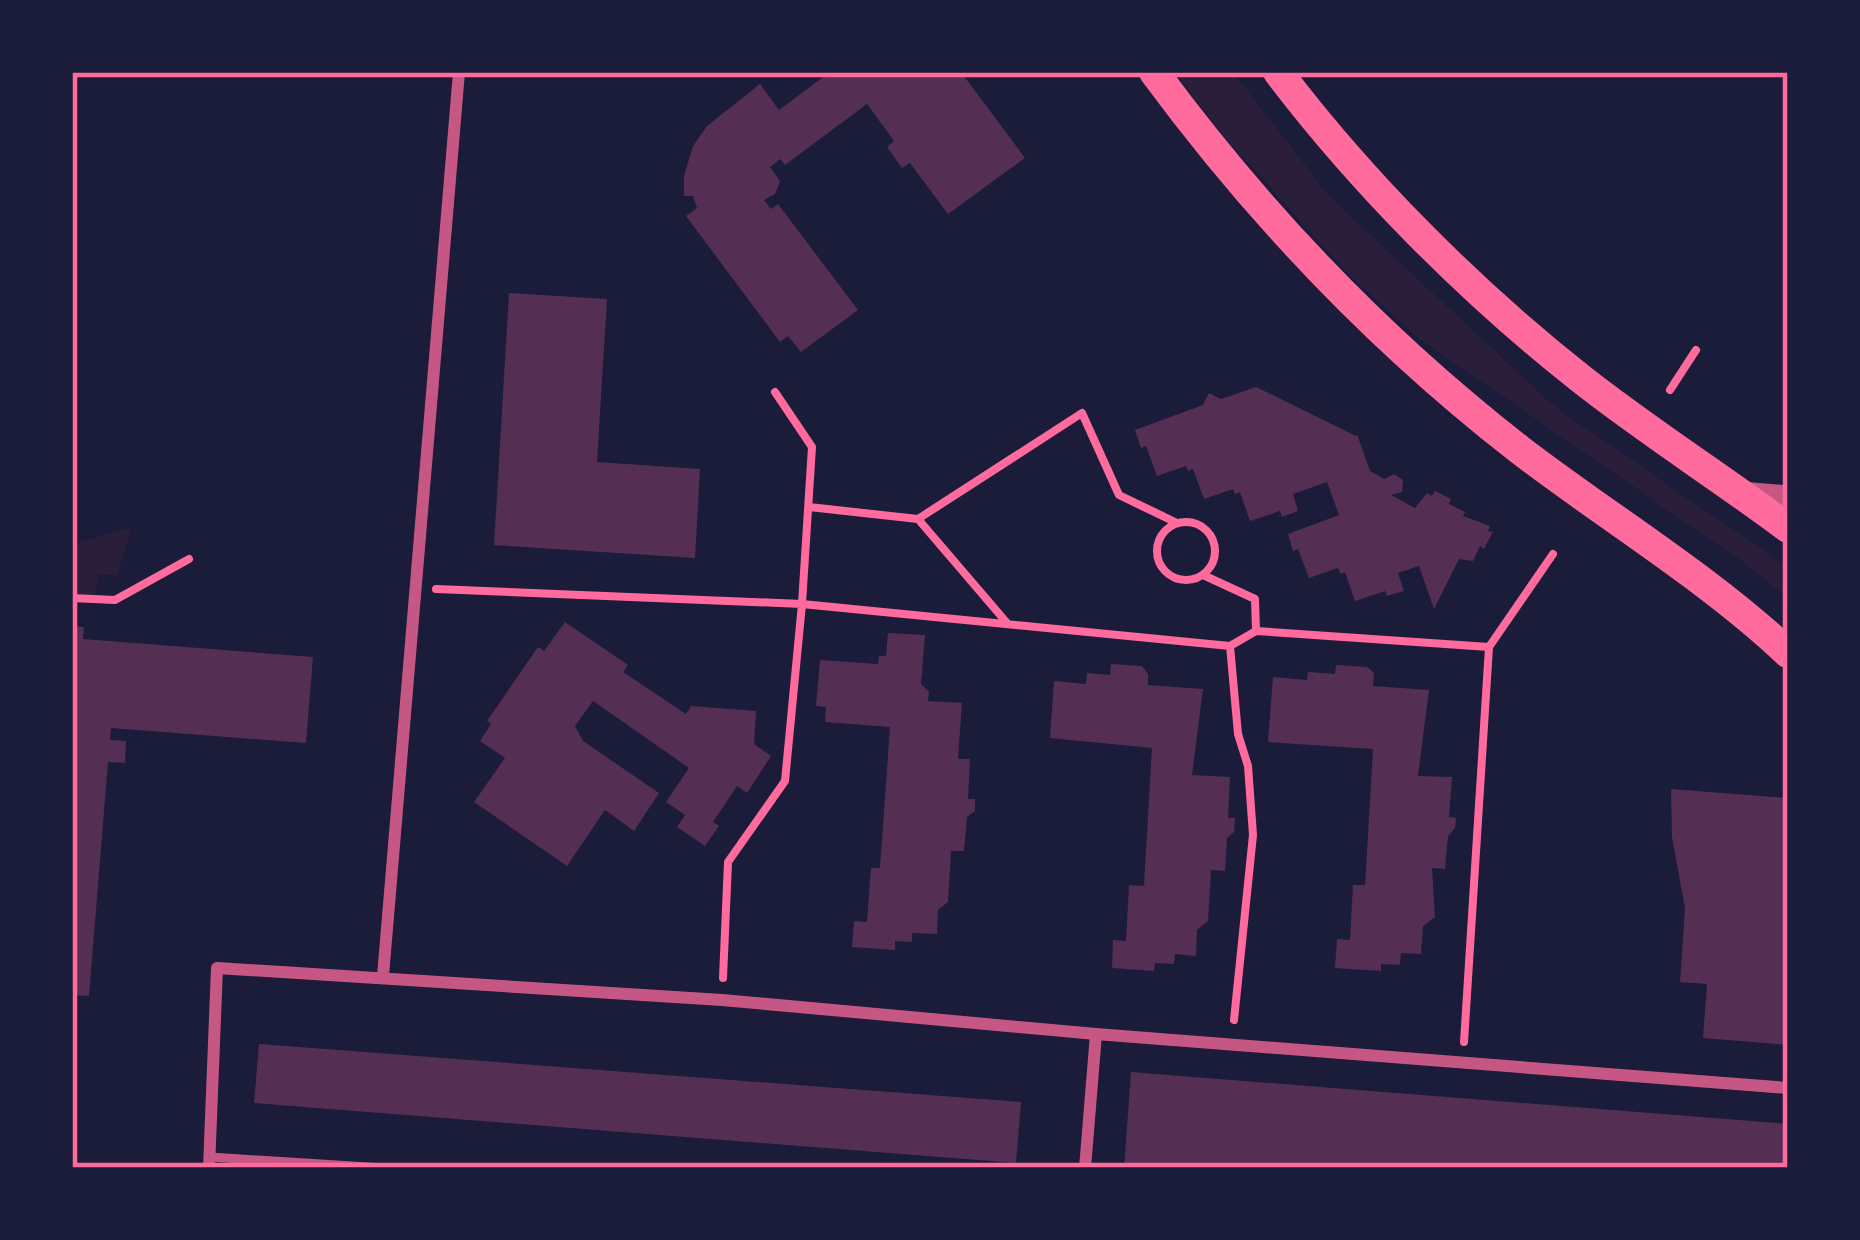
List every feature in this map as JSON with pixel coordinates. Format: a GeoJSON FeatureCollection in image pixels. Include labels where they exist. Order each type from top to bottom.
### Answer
{"type":"FeatureCollection","features":[{"type":"Feature","properties":{"kind":"main road"},"geometry":{"type":"LineString","coordinates":[[1154,72],[1208,146],[1357,309],[1518,448],[1788,652]]}},
{"type":"Feature","properties":{"kind":"main road"},"geometry":{"type":"LineString","coordinates":[[1278,72],[1420,232],[1498,307],[1581,378],[1788,528]]}},
{"type":"Feature","properties":{"kind":"street"},"geometry":{"type":"LineString","coordinates":[[383,976],[459,72]]}},
{"type":"Feature","properties":{"kind":"street"},"geometry":{"type":"LineString","coordinates":[[1740,492],[1788,496]]}},
{"type":"Feature","properties":{"kind":"street"},"geometry":{"type":"LineString","coordinates":[[210,1162],[218,968],[722,1000],[1788,1088]]}},
{"type":"Feature","properties":{"kind":"street"},"geometry":{"type":"LineString","coordinates":[[1084,1168],[1096,1034]]}},
{"type":"Feature","properties":{"kind":"lane"},"geometry":{"type":"LineString","coordinates":[[210,1162],[384,1168]]}},
{"type":"Feature","properties":{"kind":"path"},"geometry":{"type":"LineString","coordinates":[[1670,390],[1696,350]]}},
{"type":"Feature","properties":{"kind":"path"},"geometry":{"type":"LineString","coordinates":[[722,1000],[728,862],[785,781],[802,604],[812,447],[775,392]]}},
{"type":"Feature","properties":{"kind":"path"},"geometry":{"type":"LineString","coordinates":[[809,507],[918,519],[1082,413],[1119,495],[1178,523]]}},
{"type":"Feature","properties":{"kind":"path"},"geometry":{"type":"LineString","coordinates":[[918,519],[1008,624]]}},
{"type":"Feature","properties":{"kind":"path"},"geometry":{"type":"LineString","coordinates":[[1178,523],[1204,527],[1214,542],[1214,560],[1203,574],[1194,579],[1174,578],[1160,564],[1158,544],[1178,523]]}},
{"type":"Feature","properties":{"kind":"path"},"geometry":{"type":"LineString","coordinates":[[1462,1062],[1489,647],[1553,554]]}},
{"type":"Feature","properties":{"kind":"path"},"geometry":{"type":"LineString","coordinates":[[72,598],[115,601],[189,559]]}},
{"type":"Feature","properties":{"kind":"path"},"geometry":{"type":"LineString","coordinates":[[1203,574],[1255,598],[1256,631]]}},
{"type":"Feature","properties":{"kind":"path"},"geometry":{"type":"LineString","coordinates":[[415,588],[802,604],[1230,646],[1256,631],[1489,647]]}},
{"type":"Feature","properties":{"kind":"path"},"geometry":{"type":"LineString","coordinates":[[1230,646],[1253,836],[1231,1042]]}},
{"type":"Feature","properties":{"kind":"shaded area"},"geometry":{"type":"Polygon","coordinates":[[[1175,72],[1233,72],[1330,197],[1555,407],[1788,568],[1788,598],[1417,337],[1350,276],[1222,134],[1175,72]]]}},
{"type":"Feature","properties":{"kind":"shaded area"},"geometry":{"type":"Polygon","coordinates":[[[132,528],[117,576],[98,574],[96,595],[72,594],[72,544],[132,528]]]}},
{"type":"Feature","properties":{"kind":"building"},"geometry":{"type":"Polygon","coordinates":[[[830,72],[961,72],[1025,158],[948,214],[910,163],[902,168],[887,147],[894,141],[867,104],[785,165],[780,159],[770,167],[780,181],[775,194],[764,200],[771,209],[778,204],[858,310],[801,352],[788,336],[780,342],[686,216],[697,208],[693,196],[684,196],[684,176],[693,146],[707,126],[760,84],[779,110],[830,72]]]}},
{"type":"Feature","properties":{"kind":"building"},"geometry":{"type":"Polygon","coordinates":[[[509,293],[607,299],[597,462],[700,469],[695,558],[494,545],[509,293]]]}},
{"type":"Feature","properties":{"kind":"building"},"geometry":{"type":"Polygon","coordinates":[[[1256,387],[1357,434],[1370,471],[1384,479],[1394,474],[1403,480],[1402,492],[1391,495],[1415,508],[1427,493],[1432,496],[1435,491],[1451,499],[1449,504],[1465,512],[1463,516],[1490,526],[1488,531],[1493,532],[1484,549],[1480,546],[1473,561],[1459,559],[1434,609],[1419,566],[1398,573],[1404,591],[1387,596],[1385,591],[1355,601],[1345,572],[1341,574],[1338,568],[1309,578],[1288,534],[1339,515],[1327,482],[1293,494],[1298,511],[1282,517],[1280,511],[1250,521],[1240,492],[1235,494],[1233,489],[1204,499],[1193,469],[1188,471],[1186,466],[1157,476],[1135,430],[1203,405],[1209,393],[1221,399],[1256,387]]]}},
{"type":"Feature","properties":{"kind":"building"},"geometry":{"type":"Polygon","coordinates":[[[565,622],[628,665],[623,672],[686,714],[691,706],[756,711],[754,744],[771,756],[747,793],[737,786],[713,822],[719,826],[705,846],[677,827],[685,815],[666,802],[689,768],[593,701],[575,726],[583,741],[659,793],[634,831],[605,810],[567,866],[474,802],[505,758],[480,741],[491,724],[487,721],[538,647],[544,651],[565,622]]]}},
{"type":"Feature","properties":{"kind":"building"},"geometry":{"type":"Polygon","coordinates":[[[72,626],[84,627],[83,639],[313,657],[306,743],[111,728],[110,740],[126,741],[125,763],[108,762],[89,996],[72,995],[72,626]]]}},
{"type":"Feature","properties":{"kind":"building"},"geometry":{"type":"Polygon","coordinates":[[[888,633],[925,635],[921,684],[929,692],[928,701],[962,703],[958,759],[970,759],[968,799],[975,799],[975,811],[967,817],[964,851],[951,851],[948,902],[938,910],[937,934],[912,933],[912,942],[895,941],[895,950],[852,947],[854,921],[867,922],[871,868],[880,868],[890,727],[825,722],[826,707],[816,706],[820,660],[878,664],[879,656],[886,656],[888,633]]]}},
{"type":"Feature","properties":{"kind":"building"},"geometry":{"type":"Polygon","coordinates":[[[1111,664],[1142,666],[1148,685],[1203,689],[1192,775],[1230,777],[1228,818],[1235,818],[1234,832],[1227,838],[1225,871],[1211,870],[1208,921],[1197,930],[1196,956],[1175,954],[1174,964],[1155,963],[1154,971],[1112,968],[1113,940],[1126,941],[1129,885],[1144,886],[1152,748],[1050,738],[1054,681],[1086,684],[1087,673],[1110,675],[1111,664]]]}},
{"type":"Feature","properties":{"kind":"building"},"geometry":{"type":"Polygon","coordinates":[[[1336,665],[1367,667],[1374,673],[1373,686],[1429,690],[1418,776],[1452,777],[1449,817],[1456,818],[1455,828],[1448,836],[1445,869],[1432,868],[1435,917],[1423,926],[1421,954],[1401,953],[1400,965],[1381,964],[1381,971],[1335,968],[1337,939],[1350,940],[1353,885],[1365,885],[1373,749],[1268,742],[1273,677],[1307,680],[1308,672],[1335,674],[1336,665]]]}},
{"type":"Feature","properties":{"kind":"building"},"geometry":{"type":"Polygon","coordinates":[[[1671,789],[1788,798],[1788,1045],[1703,1038],[1707,984],[1680,982],[1685,908],[1672,837],[1671,789]]]}},
{"type":"Feature","properties":{"kind":"building"},"geometry":{"type":"Polygon","coordinates":[[[259,1044],[1021,1102],[1016,1163],[254,1103],[259,1044]]]}},
{"type":"Feature","properties":{"kind":"building"},"geometry":{"type":"Polygon","coordinates":[[[1131,1072],[1788,1124],[1788,1168],[1124,1168],[1131,1072]]]}}]}
